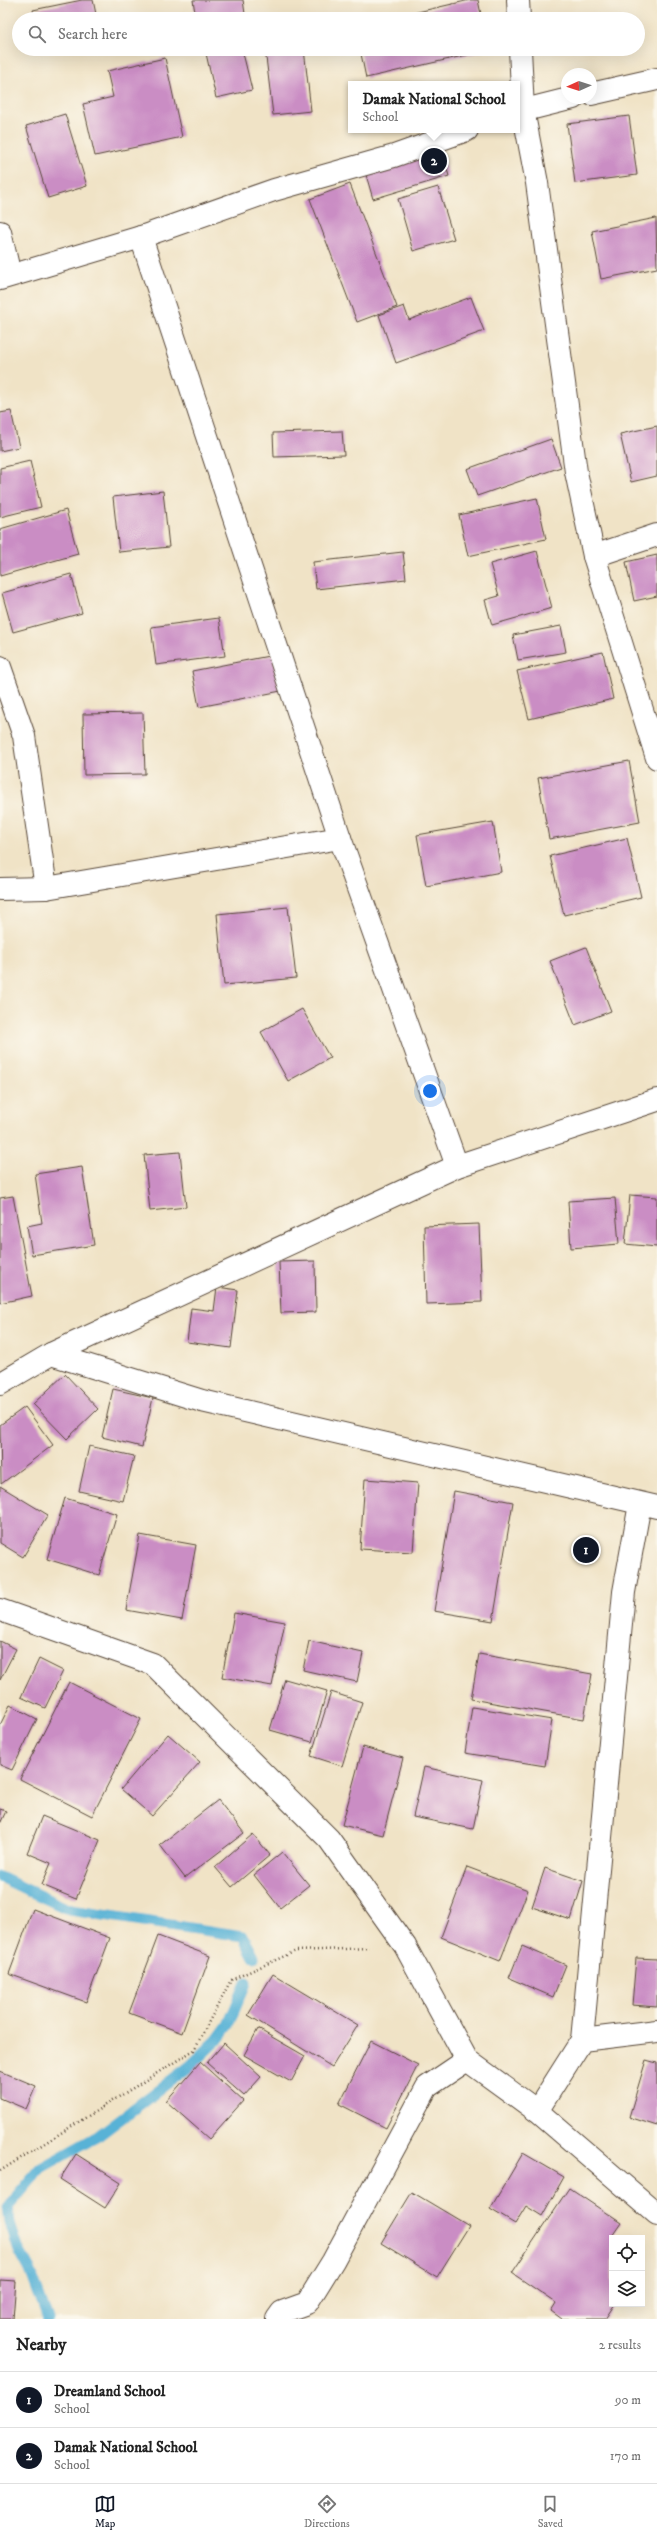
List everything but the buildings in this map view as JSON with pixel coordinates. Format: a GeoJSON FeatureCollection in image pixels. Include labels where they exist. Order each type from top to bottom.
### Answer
{"type":"FeatureCollection","features":[{"type":"Feature","properties":{"kind":"street"},"geometry":{"type":"LineString","coordinates":[[518,0],[519,12]]}},
{"type":"Feature","properties":{"kind":"street"},"geometry":{"type":"LineString","coordinates":[[520,56],[520,111],[537,183],[576,472],[594,556],[657,758]]}},
{"type":"Feature","properties":{"kind":"street"},"geometry":{"type":"LineString","coordinates":[[597,93],[657,79]]}},
{"type":"Feature","properties":{"kind":"street"},"geometry":{"type":"LineString","coordinates":[[520,111],[561,101]]}},
{"type":"Feature","properties":{"kind":"street"},"geometry":{"type":"LineString","coordinates":[[0,232],[5,277],[141,237],[274,190],[394,156],[459,133]]}},
{"type":"Feature","properties":{"kind":"street"},"geometry":{"type":"LineString","coordinates":[[141,237],[340,838],[457,1166]]}},
{"type":"Feature","properties":{"kind":"street"},"geometry":{"type":"LineString","coordinates":[[594,556],[657,535]]}},
{"type":"Feature","properties":{"kind":"street"},"geometry":{"type":"LineString","coordinates":[[0,667],[24,736],[46,888]]}},
{"type":"Feature","properties":{"kind":"street"},"geometry":{"type":"LineString","coordinates":[[0,889],[46,888],[340,838]]}},
{"type":"Feature","properties":{"kind":"street"},"geometry":{"type":"LineString","coordinates":[[0,1384],[51,1354],[457,1166],[657,1100]]}},
{"type":"Feature","properties":{"kind":"street"},"geometry":{"type":"LineString","coordinates":[[51,1354],[202,1401],[648,1506],[624,1592],[582,2040],[537,2111]]}},
{"type":"Feature","properties":{"kind":"street"},"geometry":{"type":"LineString","coordinates":[[0,1610],[152,1664],[328,1839],[405,1946],[467,2060],[537,2111],[657,2214]]}},
{"type":"Feature","properties":{"kind":"street"},"geometry":{"type":"LineString","coordinates":[[582,2040],[657,2031]]}},
{"type":"Feature","properties":{"kind":"street"},"geometry":{"type":"LineString","coordinates":[[277,2319],[282,2312],[307,2303],[333,2261],[427,2087],[467,2060]]}},
{"type":"Feature","properties":{"kind":"path"},"geometry":{"type":"LineString","coordinates":[[0,2171],[194,2050],[231,1980],[296,1951],[405,1946]]}},
{"type":"Feature","properties":{"kind":"waterway"},"geometry":{"type":"LineString","coordinates":[[0,1877],[70,1910],[243,1936],[254,1957]]}},
{"type":"Feature","properties":{"kind":"waterway"},"geometry":{"type":"LineString","coordinates":[[48,2319],[30,2270],[18,2248],[10,2223],[8,2207],[41,2168],[98,2136],[190,2066],[217,2040],[228,2025],[246,1983]]}},
{"type":"Feature","properties":{"kind":"place","name":"Damak National School"},"geometry":{"type":"Point","coordinates":[434,161]}},
{"type":"Feature","properties":{"kind":"place","name":"Dreamland School"},"geometry":{"type":"Point","coordinates":[586,1550]}}]}
